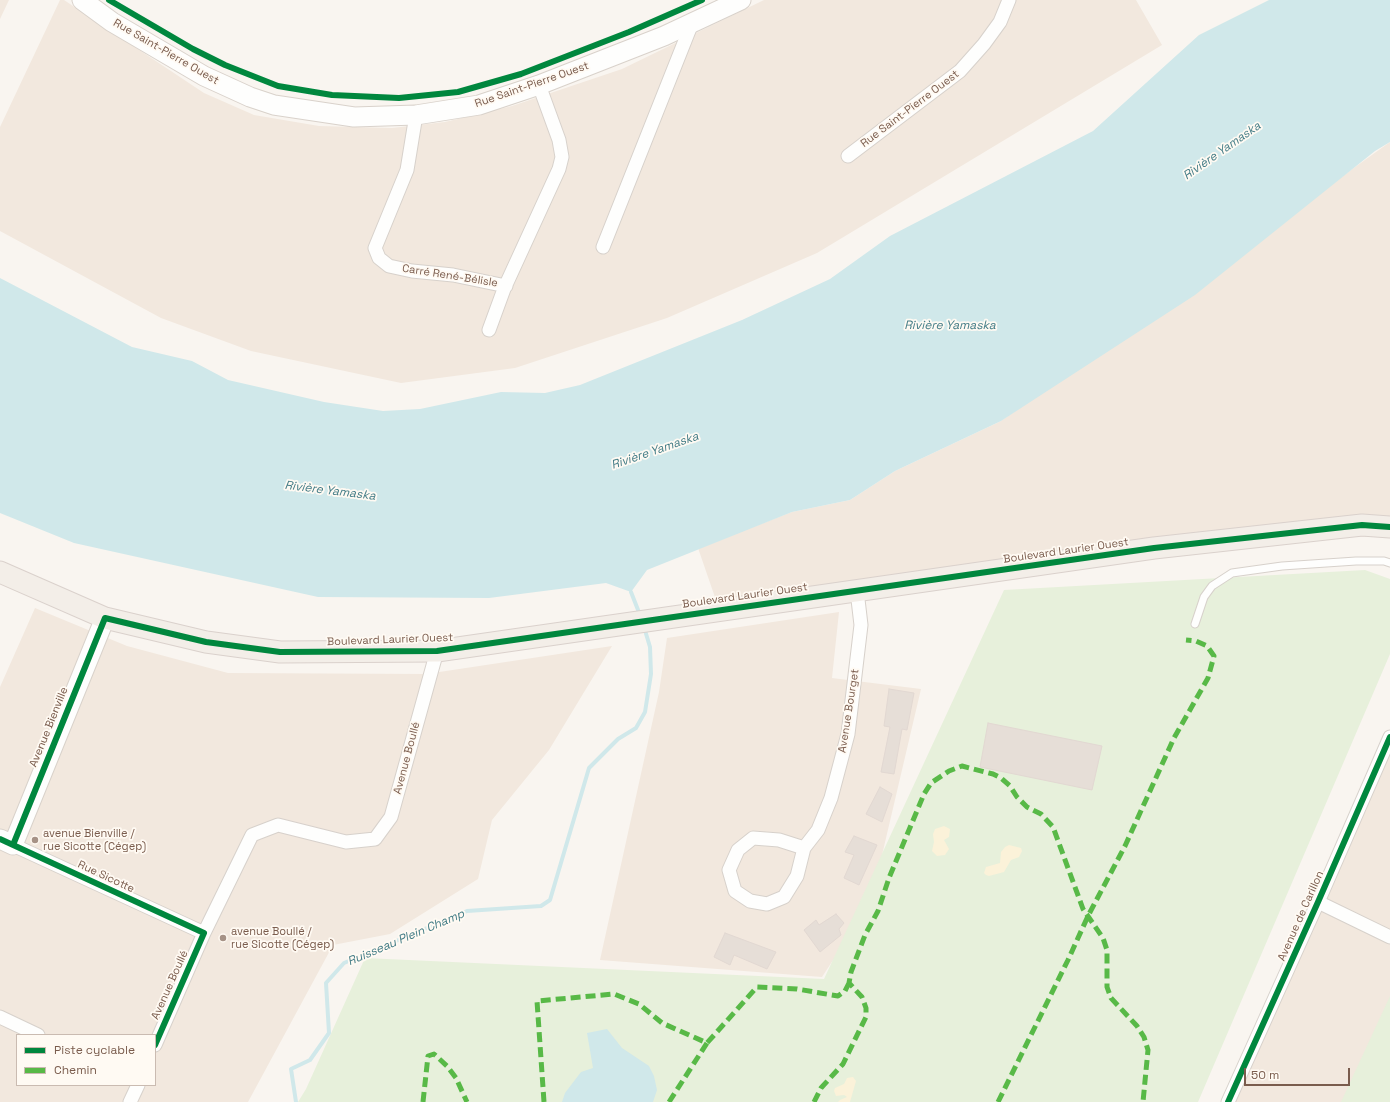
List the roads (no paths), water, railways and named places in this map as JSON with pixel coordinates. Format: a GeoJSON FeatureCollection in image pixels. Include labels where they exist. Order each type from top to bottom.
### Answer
{"type":"FeatureCollection","features":[{"type":"Feature","properties":{"kind":"main road","name":"Boulevard Laurier Ouest"},"geometry":{"type":"LineString","coordinates":[[0,572],[105,618],[206,642],[280,652],[437,651],[1154,548],[1362,525],[1390,527]]}},
{"type":"Feature","properties":{"kind":"street","name":"Rue Saint-Pierre Ouest"},"geometry":{"type":"LineString","coordinates":[[82,0],[112,22],[204,76],[256,99],[274,105],[354,117],[416,115],[479,105],[538,85],[664,36],[741,0]]}},
{"type":"Feature","properties":{"kind":"street","name":"Rue Saint-Pierre Ouest"},"geometry":{"type":"LineString","coordinates":[[848,156],[960,71],[984,44],[1000,22],[1009,0]]}},
{"type":"Feature","properties":{"kind":"street"},"geometry":{"type":"LineString","coordinates":[[603,247],[692,23]]}},
{"type":"Feature","properties":{"kind":"street","name":"Carré René-Bélisle"},"geometry":{"type":"LineString","coordinates":[[489,330],[506,286],[559,169],[562,157],[559,140],[538,85]]}},
{"type":"Feature","properties":{"kind":"street","name":"Carré René-Bélisle"},"geometry":{"type":"LineString","coordinates":[[416,115],[407,170],[375,248],[379,258],[389,266],[412,271],[452,275],[506,286]]}},
{"type":"Feature","properties":{"kind":"street","name":"Avenue Bourget"},"geometry":{"type":"LineString","coordinates":[[804,848],[779,840],[753,838],[738,850],[729,870],[735,891],[750,901],[767,904],[784,897],[797,876],[804,848],[818,830],[832,798],[848,734],[861,625],[858,590]]}},
{"type":"Feature","properties":{"kind":"street","name":"Avenue Bienville"},"geometry":{"type":"LineString","coordinates":[[6,842],[105,618]]}},
{"type":"Feature","properties":{"kind":"street","name":"Avenue Boullé"},"geometry":{"type":"LineString","coordinates":[[156,1043],[204,933],[252,835],[278,825],[346,842],[375,839],[391,817],[437,651]]}},
{"type":"Feature","properties":{"kind":"street","name":"Avenue de Carillon"},"geometry":{"type":"LineString","coordinates":[[1228,1102],[1390,737]]}},
{"type":"Feature","properties":{"kind":"street","name":"Rue Sicotte"},"geometry":{"type":"LineString","coordinates":[[6,842],[204,933]]}},
{"type":"Feature","properties":{"kind":"street"},"geometry":{"type":"LineString","coordinates":[[1318,902],[1390,937]]}},
{"type":"Feature","properties":{"kind":"street"},"geometry":{"type":"LineString","coordinates":[[0,1017],[36,1034]]}},
{"type":"Feature","properties":{"kind":"street"},"geometry":{"type":"LineString","coordinates":[[130,1102],[138,1086]]}},
{"type":"Feature","properties":{"kind":"lane"},"geometry":{"type":"LineString","coordinates":[[1194,624],[1204,596],[1212,586],[1232,573],[1275,566],[1356,561],[1384,561],[1390,563]]}},
{"type":"Feature","properties":{"kind":"water","name":"Rivière Yamaska"},"geometry":{"type":"Polygon","coordinates":[[[1269,0],[1390,0],[1390,142],[1375,151],[1195,295],[1001,421],[895,471],[850,500],[792,512],[647,570],[631,592],[606,583],[489,598],[318,597],[74,543],[0,513],[0,278],[132,347],[192,361],[228,380],[324,402],[383,411],[420,409],[501,392],[545,393],[580,385],[742,320],[830,279],[890,236],[1093,131],[1199,35],[1269,0]]]}},
{"type":"Feature","properties":{"kind":"water"},"geometry":{"type":"Polygon","coordinates":[[[607,1029],[622,1048],[649,1066],[654,1076],[657,1090],[653,1102],[562,1102],[565,1093],[581,1072],[593,1068],[587,1033],[607,1029]]]}},
{"type":"Feature","properties":{"kind":"waterway","name":"Ruisseau Plein Champ"},"geometry":{"type":"LineString","coordinates":[[631,592],[640,615]]}},
{"type":"Feature","properties":{"kind":"waterway","name":"Ruisseau Plein Champ"},"geometry":{"type":"LineString","coordinates":[[296,1102],[291,1069],[310,1060],[329,1033],[326,983],[344,963],[467,911],[541,906],[550,900],[589,768],[618,739],[636,728],[645,712],[651,674],[650,647],[644,627]]}},
{"type":"Feature","properties":{"kind":"place","name":"avenue Bienville / rue Sicotte (Cégep)"},"geometry":{"type":"Point","coordinates":[35,840]}},
{"type":"Feature","properties":{"kind":"place","name":"avenue Boullé / rue Sicotte (Cégep)"},"geometry":{"type":"Point","coordinates":[223,938]}}]}
